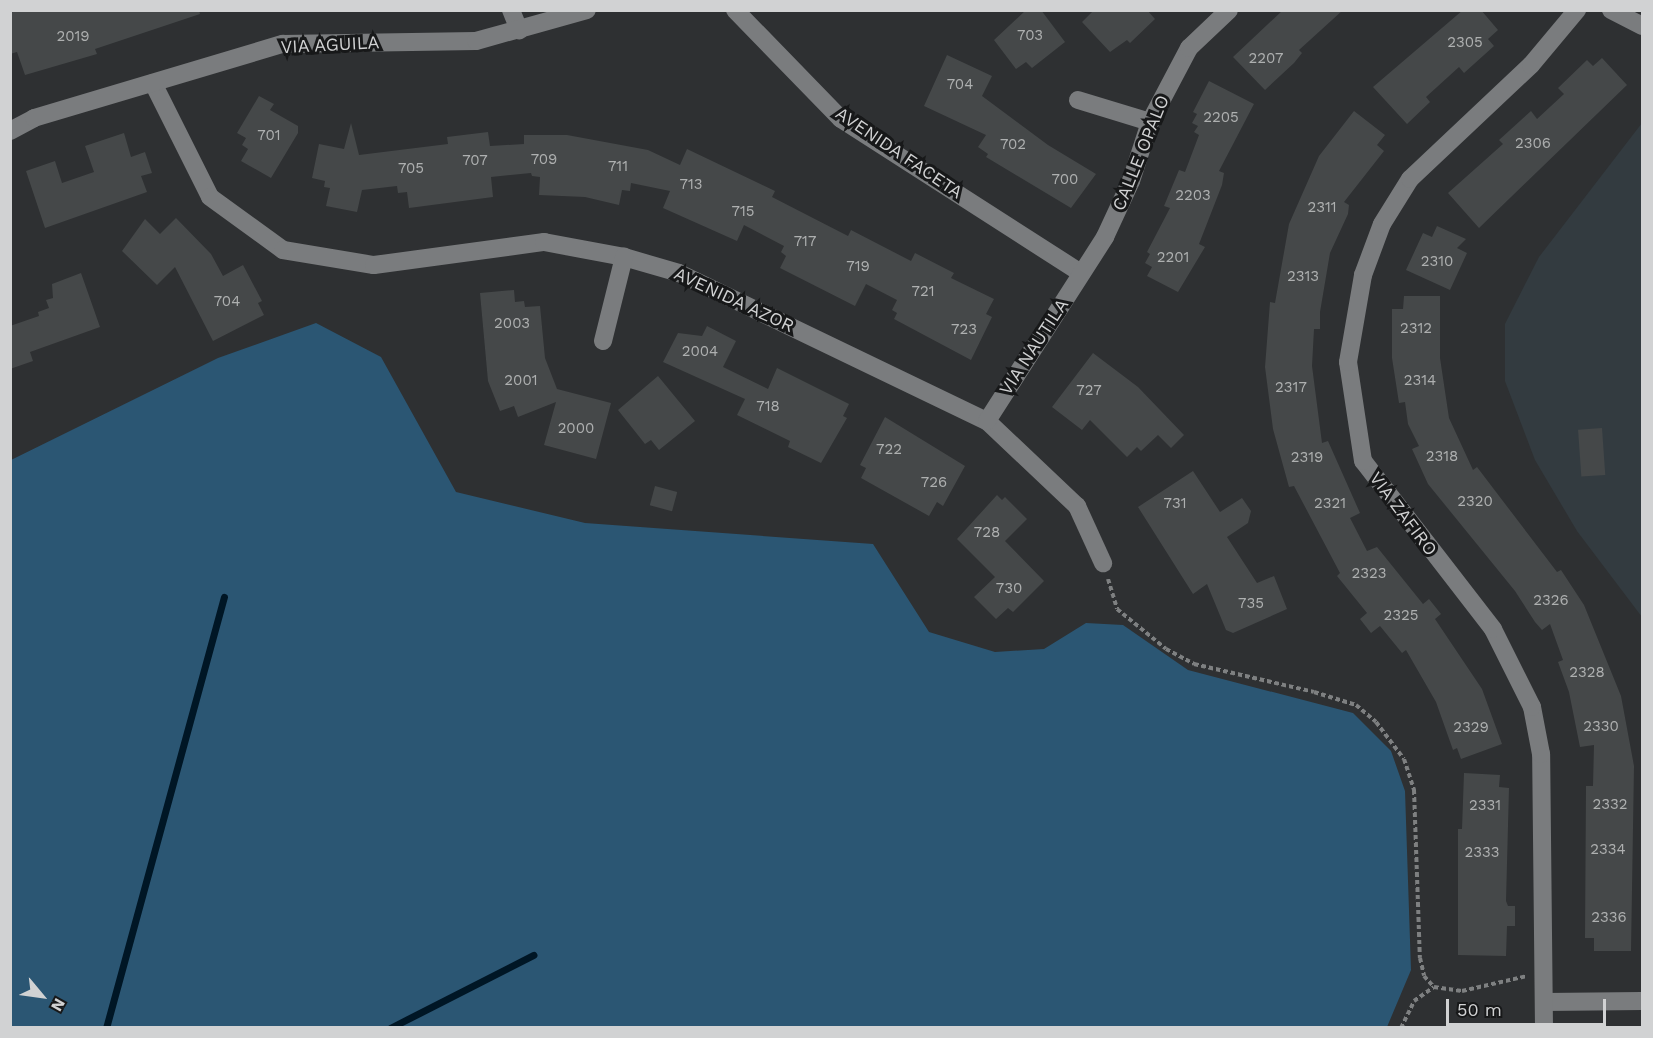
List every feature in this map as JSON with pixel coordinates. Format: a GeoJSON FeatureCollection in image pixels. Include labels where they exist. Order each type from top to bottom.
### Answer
{"type":"FeatureCollection","features":[{"type":"Feature","properties":{"kind":"street"},"geometry":{"type":"LineString","coordinates":[[511,10],[519,30]]}},
{"type":"Feature","properties":{"kind":"street","name":"VIA AGUILA"},"geometry":{"type":"LineString","coordinates":[[10,130],[34,118],[283,44],[476,41],[587,10]]}},
{"type":"Feature","properties":{"kind":"street","name":"AVENIDA FACETA"},"geometry":{"type":"LineString","coordinates":[[735,10],[841,118],[1081,273]]}},
{"type":"Feature","properties":{"kind":"street","name":"CALLE OPALO"},"geometry":{"type":"LineString","coordinates":[[1081,273],[1105,237],[1131,181],[1150,122],[1189,48],[1229,10]]}},
{"type":"Feature","properties":{"kind":"street","name":"VIA ZAFIRO"},"geometry":{"type":"LineString","coordinates":[[1544,1028],[1545,971],[1540,754],[1532,707],[1493,629],[1363,461],[1348,362],[1364,275],[1382,224],[1410,179],[1531,65],[1577,10]]}},
{"type":"Feature","properties":{"kind":"street"},"geometry":{"type":"LineString","coordinates":[[1611,10],[1642,26]]}},
{"type":"Feature","properties":{"kind":"street","name":"AVENIDA AZOR"},"geometry":{"type":"LineString","coordinates":[[153,83],[210,197],[283,250],[374,265],[544,242],[624,257],[679,273],[987,421],[1077,506],[1102,563]]}},
{"type":"Feature","properties":{"kind":"street"},"geometry":{"type":"LineString","coordinates":[[1078,100],[1150,122]]}},
{"type":"Feature","properties":{"kind":"street"},"geometry":{"type":"LineString","coordinates":[[603,341],[624,257]]}},
{"type":"Feature","properties":{"kind":"street","name":"VIA NAUTILA"},"geometry":{"type":"LineString","coordinates":[[987,421],[1081,273]]}},
{"type":"Feature","properties":{"kind":"street"},"geometry":{"type":"LineString","coordinates":[[1545,1002],[1642,1001]]}},
{"type":"Feature","properties":{"kind":"path"},"geometry":{"type":"LineString","coordinates":[[1102,563],[1117,609],[1166,649],[1194,664],[1356,705],[1376,722],[1404,759],[1414,790],[1420,958],[1424,976],[1434,987],[1462,991],[1545,971]]}},
{"type":"Feature","properties":{"kind":"path"},"geometry":{"type":"LineString","coordinates":[[1401,1028],[1414,1001],[1434,987]]}},
{"type":"Feature","properties":{"kind":"shaded area"},"geometry":{"type":"Polygon","coordinates":[[[1642,123],[1642,617],[1577,531],[1535,460],[1505,381],[1505,324],[1539,257],[1642,123]]]}},
{"type":"Feature","properties":{"kind":"shaded area"},"geometry":{"type":"Polygon","coordinates":[[[316,323],[381,357],[456,492],[585,523],[873,544],[929,632],[995,652],[1044,649],[1086,623],[1123,625],[1188,670],[1353,713],[1391,751],[1405,791],[1411,970],[1387,1027],[11,1027],[11,460],[218,358],[316,323]]]}},
{"type":"Feature","properties":{"kind":"building"},"geometry":{"type":"Polygon","coordinates":[[[18,10],[199,10],[200,14],[95,49],[97,54],[25,75],[17,52],[10,54],[10,13],[18,10]]]}},
{"type":"Feature","properties":{"kind":"building"},"geometry":{"type":"Polygon","coordinates":[[[1026,10],[1041,10],[1065,42],[1032,68],[1026,62],[1016,69],[994,40],[1026,10]]]}},
{"type":"Feature","properties":{"kind":"building"},"geometry":{"type":"Polygon","coordinates":[[[1094,10],[1147,10],[1155,19],[1130,43],[1127,40],[1110,52],[1082,22],[1094,10]]]}},
{"type":"Feature","properties":{"kind":"building"},"geometry":{"type":"Polygon","coordinates":[[[1283,10],[1343,10],[1299,50],[1302,53],[1294,63],[1265,90],[1233,57],[1283,10]]]}},
{"type":"Feature","properties":{"kind":"building"},"geometry":{"type":"Polygon","coordinates":[[[1463,10],[1481,10],[1498,30],[1488,39],[1494,46],[1464,73],[1459,67],[1426,97],[1430,102],[1407,124],[1373,87],[1463,10]]]}},
{"type":"Feature","properties":{"kind":"building"},"geometry":{"type":"Polygon","coordinates":[[[947,55],[992,76],[982,96],[1048,145],[1096,174],[1071,208],[986,157],[988,154],[978,147],[986,135],[924,106],[947,55]]]}},
{"type":"Feature","properties":{"kind":"building"},"geometry":{"type":"Polygon","coordinates":[[[1602,58],[1627,85],[1479,228],[1448,193],[1503,144],[1499,140],[1531,111],[1537,119],[1564,94],[1558,88],[1587,60],[1593,66],[1602,58]]]}},
{"type":"Feature","properties":{"kind":"building"},"geometry":{"type":"Polygon","coordinates":[[[1209,81],[1254,104],[1219,171],[1224,173],[1222,185],[1199,244],[1205,247],[1178,292],[1147,276],[1152,267],[1145,263],[1150,254],[1147,252],[1170,208],[1164,206],[1179,170],[1185,172],[1199,135],[1194,132],[1198,126],[1192,123],[1197,114],[1193,112],[1209,81]]]}},
{"type":"Feature","properties":{"kind":"building"},"geometry":{"type":"Polygon","coordinates":[[[259,96],[274,104],[270,110],[298,126],[298,133],[271,178],[241,161],[248,149],[242,145],[246,138],[237,133],[259,96]]]}},
{"type":"Feature","properties":{"kind":"building"},"geometry":{"type":"Polygon","coordinates":[[[1354,111],[1385,135],[1377,145],[1384,151],[1344,202],[1349,205],[1348,214],[1330,253],[1320,312],[1320,329],[1314,329],[1312,366],[1322,443],[1328,441],[1360,513],[1350,518],[1367,551],[1377,547],[1423,604],[1429,599],[1441,614],[1435,619],[1482,689],[1502,744],[1461,759],[1457,748],[1453,750],[1436,702],[1406,650],[1402,653],[1380,626],[1371,633],[1360,619],[1367,613],[1337,576],[1340,573],[1294,486],[1289,487],[1273,429],[1265,367],[1270,302],[1275,303],[1289,224],[1319,156],[1354,111]]]}},
{"type":"Feature","properties":{"kind":"building"},"geometry":{"type":"Polygon","coordinates":[[[351,123],[359,155],[448,144],[447,137],[488,132],[490,146],[524,144],[524,135],[567,135],[648,150],[680,165],[687,149],[775,191],[772,197],[848,236],[851,230],[911,261],[915,253],[954,273],[951,278],[994,299],[986,314],[992,317],[971,360],[894,319],[897,313],[892,310],[897,300],[866,284],[855,306],[780,268],[786,256],[781,252],[784,246],[744,225],[737,241],[663,208],[670,191],[631,183],[630,191],[622,190],[619,205],[585,197],[539,195],[540,177],[532,176],[531,173],[491,177],[493,197],[409,208],[407,192],[398,193],[397,186],[362,190],[357,212],[326,206],[330,188],[324,187],[325,181],[312,178],[319,144],[344,149],[351,123]]]}},
{"type":"Feature","properties":{"kind":"building"},"geometry":{"type":"Polygon","coordinates":[[[124,133],[131,157],[145,152],[152,173],[141,176],[147,192],[45,228],[26,171],[55,161],[62,183],[94,172],[85,146],[124,133]]]}},
{"type":"Feature","properties":{"kind":"building"},"geometry":{"type":"Polygon","coordinates":[[[176,218],[211,254],[223,276],[243,265],[262,301],[258,303],[264,315],[213,341],[175,267],[157,285],[122,251],[145,219],[160,234],[176,218]]]}},
{"type":"Feature","properties":{"kind":"building"},"geometry":{"type":"Polygon","coordinates":[[[1437,226],[1466,239],[1457,248],[1467,253],[1450,290],[1406,270],[1423,233],[1432,237],[1437,226]]]}},
{"type":"Feature","properties":{"kind":"building"},"geometry":{"type":"Polygon","coordinates":[[[81,273],[100,327],[30,352],[33,361],[10,369],[10,326],[39,316],[38,312],[49,308],[46,300],[53,298],[52,284],[81,273]]]}},
{"type":"Feature","properties":{"kind":"building"},"geometry":{"type":"Polygon","coordinates":[[[514,290],[515,302],[524,301],[525,307],[540,306],[545,358],[557,389],[611,403],[596,459],[544,445],[556,402],[518,417],[514,406],[500,411],[488,381],[480,293],[514,290]]]}},
{"type":"Feature","properties":{"kind":"building"},"geometry":{"type":"Polygon","coordinates":[[[1404,296],[1440,296],[1440,358],[1449,418],[1473,470],[1477,467],[1557,572],[1561,570],[1584,605],[1621,696],[1634,766],[1631,951],[1594,951],[1594,938],[1585,938],[1586,786],[1593,786],[1594,745],[1580,747],[1569,692],[1558,662],[1563,660],[1550,624],[1542,630],[1535,622],[1515,591],[1428,484],[1412,449],[1419,446],[1408,424],[1405,402],[1399,403],[1392,358],[1392,309],[1403,309],[1404,296]]]}},
{"type":"Feature","properties":{"kind":"building"},"geometry":{"type":"Polygon","coordinates":[[[707,326],[736,341],[723,367],[768,389],[777,368],[849,404],[843,416],[847,418],[821,463],[788,447],[790,441],[737,415],[745,399],[663,362],[678,333],[702,336],[707,326]]]}},
{"type":"Feature","properties":{"kind":"building"},"geometry":{"type":"Polygon","coordinates":[[[1093,353],[1138,387],[1184,435],[1171,448],[1158,435],[1141,451],[1137,447],[1127,457],[1090,420],[1082,430],[1052,407],[1093,353]]]}},
{"type":"Feature","properties":{"kind":"building"},"geometry":{"type":"Polygon","coordinates":[[[658,376],[695,421],[659,450],[651,440],[645,444],[618,410],[658,376]]]}},
{"type":"Feature","properties":{"kind":"building"},"geometry":{"type":"Polygon","coordinates":[[[885,417],[965,466],[943,506],[937,502],[929,516],[861,478],[866,468],[860,465],[885,417]]]}},
{"type":"Feature","properties":{"kind":"building"},"geometry":{"type":"Polygon","coordinates":[[[1602,428],[1605,475],[1581,477],[1578,430],[1602,428]]]}},
{"type":"Feature","properties":{"kind":"building"},"geometry":{"type":"Polygon","coordinates":[[[1193,471],[1220,512],[1242,498],[1251,511],[1248,523],[1227,537],[1257,583],[1274,576],[1287,609],[1233,633],[1226,630],[1207,584],[1193,594],[1138,507],[1193,471]]]}},
{"type":"Feature","properties":{"kind":"building"},"geometry":{"type":"Polygon","coordinates":[[[655,486],[677,492],[672,511],[650,505],[655,486]]]}},
{"type":"Feature","properties":{"kind":"building"},"geometry":{"type":"Polygon","coordinates":[[[997,495],[1002,500],[1005,497],[1027,519],[1005,541],[1044,581],[1013,612],[1008,608],[996,619],[974,597],[995,577],[957,539],[997,495]]]}},
{"type":"Feature","properties":{"kind":"building"},"geometry":{"type":"Polygon","coordinates":[[[1464,773],[1500,775],[1499,787],[1509,788],[1506,901],[1508,906],[1515,906],[1515,926],[1507,926],[1506,956],[1458,955],[1458,829],[1462,829],[1464,773]]]}},
{"type":"Feature","properties":{"kind":"waterway"},"geometry":{"type":"LineString","coordinates":[[106,1028],[224,597]]}},
{"type":"Feature","properties":{"kind":"waterway"},"geometry":{"type":"LineString","coordinates":[[390,1028],[533,955]]}}]}
